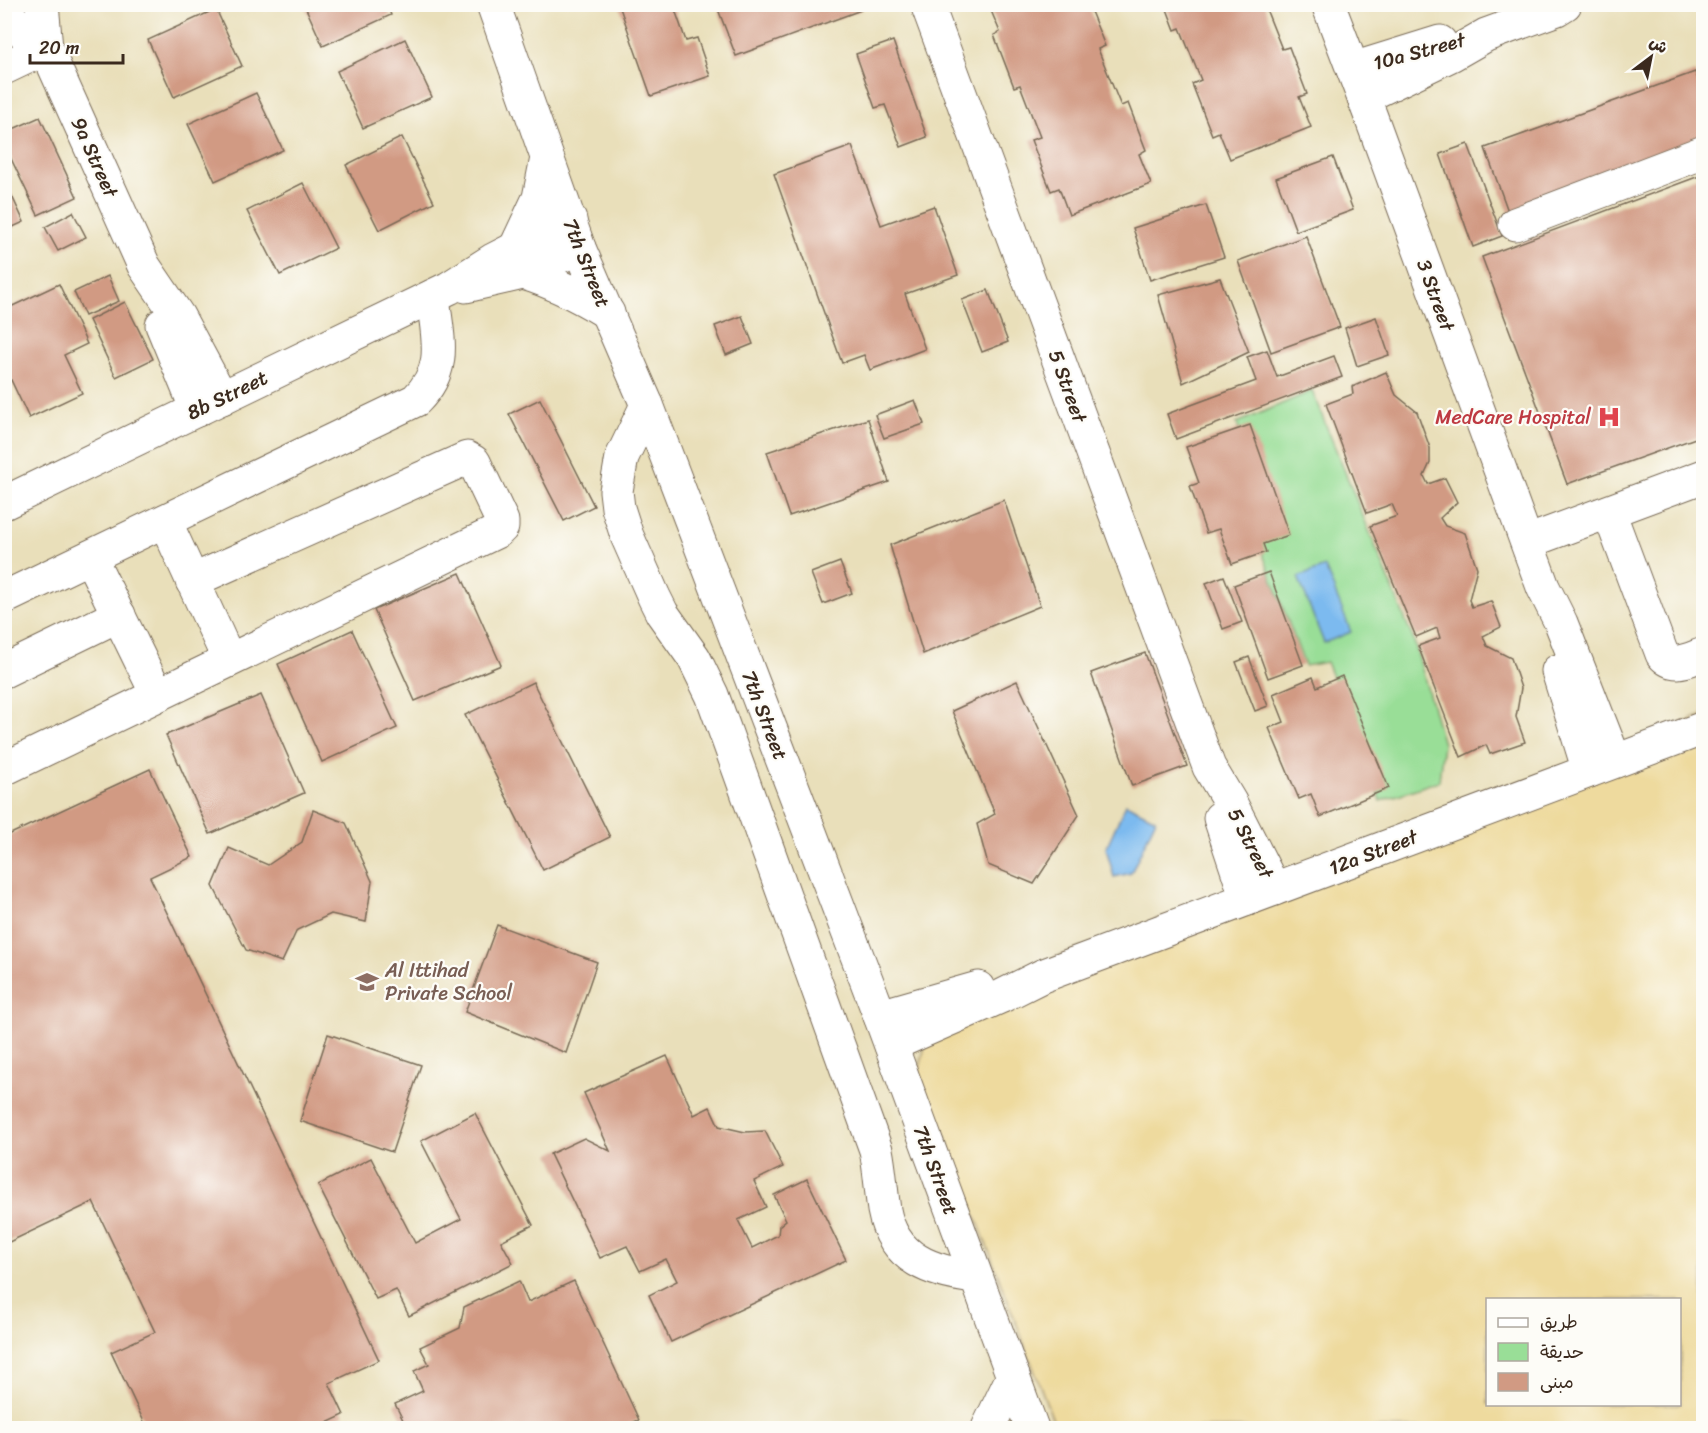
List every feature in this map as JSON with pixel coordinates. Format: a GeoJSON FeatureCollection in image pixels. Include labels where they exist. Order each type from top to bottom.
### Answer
{"type":"FeatureCollection","features":[{"type":"Feature","properties":{"kind":"street","name":"9a Street"},"geometry":{"type":"LineString","coordinates":[[42,4],[46,48],[144,266],[178,316],[209,404]]}},
{"type":"Feature","properties":{"kind":"street","name":"7th Street"},"geometry":{"type":"LineString","coordinates":[[492,4],[574,234],[647,405],[885,1030],[1032,1428]]}},
{"type":"Feature","properties":{"kind":"street","name":"5 Street"},"geometry":{"type":"LineString","coordinates":[[927,4],[1209,767],[1230,802],[1261,894]]}},
{"type":"Feature","properties":{"kind":"street","name":"3 Street"},"geometry":{"type":"LineString","coordinates":[[1328,4],[1543,587],[1561,623],[1602,766]]}},
{"type":"Feature","properties":{"kind":"street","name":"10a Street"},"geometry":{"type":"LineString","coordinates":[[1358,83],[1445,41],[1486,34],[1561,7],[1590,4]]}},
{"type":"Feature","properties":{"kind":"street","name":"9a Street"},"geometry":{"type":"LineString","coordinates":[[4,10],[26,35],[46,48]]}},
{"type":"Feature","properties":{"kind":"street"},"geometry":{"type":"LineString","coordinates":[[4,68],[46,48]]}},
{"type":"Feature","properties":{"kind":"street"},"geometry":{"type":"LineString","coordinates":[[1515,224],[1704,152]]}},
{"type":"Feature","properties":{"kind":"street"},"geometry":{"type":"LineString","coordinates":[[547,158],[539,198],[520,260],[543,279],[576,293],[608,313]]}},
{"type":"Feature","properties":{"kind":"street","name":"8b Street"},"geometry":{"type":"LineString","coordinates":[[4,502],[441,292],[487,283],[520,260],[574,234]]}},
{"type":"Feature","properties":{"kind":"street"},"geometry":{"type":"LineString","coordinates":[[4,598],[416,400],[435,376],[439,361],[441,292]]}},
{"type":"Feature","properties":{"kind":"street"},"geometry":{"type":"LineString","coordinates":[[647,405],[622,457],[618,474],[616,491],[623,525],[662,613],[694,658],[712,695],[876,1150],[889,1230],[900,1246],[914,1259],[946,1274],[975,1278]]}},
{"type":"Feature","properties":{"kind":"street"},"geometry":{"type":"LineString","coordinates":[[4,769],[498,531],[503,524],[474,462],[467,458],[192,581]]}},
{"type":"Feature","properties":{"kind":"street"},"geometry":{"type":"LineString","coordinates":[[1527,542],[1704,476]]}},
{"type":"Feature","properties":{"kind":"street"},"geometry":{"type":"LineString","coordinates":[[1608,512],[1662,654],[1670,662],[1675,663],[1704,654]]}},
{"type":"Feature","properties":{"kind":"street"},"geometry":{"type":"LineString","coordinates":[[165,521],[229,660]]}},
{"type":"Feature","properties":{"kind":"street"},"geometry":{"type":"LineString","coordinates":[[90,557],[157,694]]}},
{"type":"Feature","properties":{"kind":"street"},"geometry":{"type":"LineString","coordinates":[[4,671],[118,615]]}},
{"type":"Feature","properties":{"kind":"street","name":"12a Street"},"geometry":{"type":"LineString","coordinates":[[885,1030],[1000,997],[1042,976],[1704,728]]}},
{"type":"Feature","properties":{"kind":"street"},"geometry":{"type":"LineString","coordinates":[[988,1428],[1012,1376]]}},
{"type":"Feature","properties":{"kind":"green space"},"geometry":{"type":"Polygon","coordinates":[[[1312,391],[1414,641],[1443,744],[1439,781],[1380,801],[1326,662],[1305,666],[1256,536],[1273,529],[1237,423],[1312,391]]]}},
{"type":"Feature","properties":{"kind":"sand"},"geometry":{"type":"Polygon","coordinates":[[[1703,715],[1703,1428],[1056,1428],[943,1130],[928,1120],[919,1072],[925,1045],[970,989],[1703,715]]]}},
{"type":"Feature","properties":{"kind":"water"},"geometry":{"type":"Polygon","coordinates":[[[1325,567],[1351,632],[1324,643],[1298,577],[1325,567]]]}},
{"type":"Feature","properties":{"kind":"water"},"geometry":{"type":"Polygon","coordinates":[[[1126,804],[1156,819],[1131,873],[1114,877],[1106,848],[1126,804]]]}},
{"type":"Feature","properties":{"kind":"building"},"geometry":{"type":"Polygon","coordinates":[[[304,4],[386,4],[391,15],[323,46],[304,4]]]}},
{"type":"Feature","properties":{"kind":"building"},"geometry":{"type":"Polygon","coordinates":[[[673,4],[686,41],[697,38],[710,76],[651,96],[619,5],[673,4]]]}},
{"type":"Feature","properties":{"kind":"building"},"geometry":{"type":"Polygon","coordinates":[[[716,4],[859,4],[861,10],[736,56],[716,4]]]}},
{"type":"Feature","properties":{"kind":"building"},"geometry":{"type":"Polygon","coordinates":[[[994,4],[1088,4],[1105,46],[1098,49],[1121,106],[1128,103],[1146,150],[1139,154],[1151,184],[1069,215],[1059,188],[1051,191],[1031,140],[1040,137],[1020,85],[1014,87],[994,35],[1000,32],[989,6],[994,4]]]}},
{"type":"Feature","properties":{"kind":"building"},"geometry":{"type":"Polygon","coordinates":[[[1165,4],[1264,4],[1282,49],[1289,47],[1307,94],[1299,97],[1311,127],[1230,159],[1219,132],[1212,135],[1192,84],[1201,80],[1180,28],[1175,30],[1165,4]]]}},
{"type":"Feature","properties":{"kind":"building"},"geometry":{"type":"Polygon","coordinates":[[[1381,4],[1400,4],[1400,5],[1383,10],[1381,4]]]}},
{"type":"Feature","properties":{"kind":"building"},"geometry":{"type":"Polygon","coordinates":[[[216,9],[242,66],[174,97],[148,40],[216,9]]]}},
{"type":"Feature","properties":{"kind":"building"},"geometry":{"type":"Polygon","coordinates":[[[405,39],[432,97],[363,128],[337,71],[405,39]]]}},
{"type":"Feature","properties":{"kind":"building"},"geometry":{"type":"Polygon","coordinates":[[[893,41],[927,137],[901,147],[885,105],[875,108],[856,54],[893,41]]]}},
{"type":"Feature","properties":{"kind":"building"},"geometry":{"type":"Polygon","coordinates":[[[1695,72],[1704,94],[1704,143],[1509,214],[1485,148],[1695,72]]]}},
{"type":"Feature","properties":{"kind":"building"},"geometry":{"type":"Polygon","coordinates":[[[256,93],[283,150],[215,181],[188,124],[256,93]]]}},
{"type":"Feature","properties":{"kind":"building"},"geometry":{"type":"Polygon","coordinates":[[[40,117],[77,197],[38,215],[4,144],[4,133],[40,117]]]}},
{"type":"Feature","properties":{"kind":"building"},"geometry":{"type":"Polygon","coordinates":[[[402,137],[434,202],[379,230],[346,165],[402,137]]]}},
{"type":"Feature","properties":{"kind":"building"},"geometry":{"type":"Polygon","coordinates":[[[1468,144],[1502,236],[1473,247],[1440,154],[1468,144]]]}},
{"type":"Feature","properties":{"kind":"building"},"geometry":{"type":"Polygon","coordinates":[[[852,146],[881,225],[934,206],[958,275],[905,294],[925,349],[870,370],[864,355],[842,363],[774,174],[852,146]]]}},
{"type":"Feature","properties":{"kind":"building"},"geometry":{"type":"Polygon","coordinates":[[[1333,157],[1353,210],[1296,231],[1276,178],[1333,157]]]}},
{"type":"Feature","properties":{"kind":"building"},"geometry":{"type":"Polygon","coordinates":[[[1702,175],[1704,180],[1704,435],[1567,484],[1482,257],[1702,175]]]}},
{"type":"Feature","properties":{"kind":"building"},"geometry":{"type":"Polygon","coordinates":[[[4,179],[24,222],[4,231],[4,179]]]}},
{"type":"Feature","properties":{"kind":"building"},"geometry":{"type":"Polygon","coordinates":[[[303,183],[336,248],[280,275],[247,211],[303,183]]]}},
{"type":"Feature","properties":{"kind":"building"},"geometry":{"type":"Polygon","coordinates":[[[1206,205],[1224,257],[1150,280],[1133,228],[1206,205]]]}},
{"type":"Feature","properties":{"kind":"building"},"geometry":{"type":"Polygon","coordinates":[[[73,212],[86,237],[58,251],[45,227],[73,212]]]}},
{"type":"Feature","properties":{"kind":"building"},"geometry":{"type":"Polygon","coordinates":[[[1306,236],[1340,327],[1271,352],[1238,261],[1306,236]]]}},
{"type":"Feature","properties":{"kind":"building"},"geometry":{"type":"Polygon","coordinates":[[[108,276],[119,301],[85,316],[74,292],[108,276]]]}},
{"type":"Feature","properties":{"kind":"building"},"geometry":{"type":"Polygon","coordinates":[[[1220,278],[1249,352],[1183,383],[1158,295],[1220,278]]]}},
{"type":"Feature","properties":{"kind":"building"},"geometry":{"type":"Polygon","coordinates":[[[59,284],[87,344],[64,355],[82,393],[29,418],[11,380],[4,383],[4,310],[59,284]]]}},
{"type":"Feature","properties":{"kind":"building"},"geometry":{"type":"Polygon","coordinates":[[[988,290],[1008,342],[982,352],[962,300],[988,290]]]}},
{"type":"Feature","properties":{"kind":"building"},"geometry":{"type":"Polygon","coordinates":[[[125,302],[153,359],[116,377],[89,320],[125,302]]]}},
{"type":"Feature","properties":{"kind":"building"},"geometry":{"type":"Polygon","coordinates":[[[742,316],[753,344],[726,355],[715,326],[742,316]]]}},
{"type":"Feature","properties":{"kind":"building"},"geometry":{"type":"Polygon","coordinates":[[[1376,317],[1389,355],[1357,366],[1345,328],[1376,317]]]}},
{"type":"Feature","properties":{"kind":"building"},"geometry":{"type":"Polygon","coordinates":[[[1267,350],[1277,377],[1334,356],[1342,377],[1176,439],[1167,414],[1256,381],[1247,357],[1267,350]]]}},
{"type":"Feature","properties":{"kind":"building"},"geometry":{"type":"Polygon","coordinates":[[[1386,372],[1396,395],[1417,412],[1430,448],[1430,463],[1424,476],[1428,484],[1445,478],[1457,502],[1440,518],[1445,526],[1465,533],[1477,568],[1469,600],[1472,607],[1491,601],[1501,627],[1483,636],[1487,646],[1511,658],[1521,688],[1516,717],[1525,742],[1490,754],[1486,745],[1461,757],[1418,646],[1440,638],[1437,628],[1416,637],[1370,526],[1397,516],[1392,504],[1367,513],[1326,404],[1353,394],[1352,387],[1386,372]]]}},
{"type":"Feature","properties":{"kind":"building"},"geometry":{"type":"Polygon","coordinates":[[[540,399],[594,506],[564,521],[509,414],[540,399]]]}},
{"type":"Feature","properties":{"kind":"building"},"geometry":{"type":"Polygon","coordinates":[[[915,400],[924,424],[884,438],[875,415],[915,400]]]}},
{"type":"Feature","properties":{"kind":"building"},"geometry":{"type":"Polygon","coordinates":[[[868,419],[889,482],[789,516],[767,452],[868,419]]]}},
{"type":"Feature","properties":{"kind":"building"},"geometry":{"type":"Polygon","coordinates":[[[1250,425],[1289,535],[1263,544],[1266,552],[1232,564],[1219,529],[1206,533],[1190,486],[1199,483],[1186,447],[1250,425]]]}},
{"type":"Feature","properties":{"kind":"building"},"geometry":{"type":"Polygon","coordinates":[[[1004,500],[1040,606],[923,654],[890,545],[1004,500]]]}},
{"type":"Feature","properties":{"kind":"building"},"geometry":{"type":"Polygon","coordinates":[[[840,562],[852,593],[823,604],[811,573],[840,562]]]}},
{"type":"Feature","properties":{"kind":"building"},"geometry":{"type":"Polygon","coordinates":[[[1269,572],[1303,665],[1268,678],[1234,585],[1269,572]]]}},
{"type":"Feature","properties":{"kind":"building"},"geometry":{"type":"Polygon","coordinates":[[[460,573],[501,665],[415,701],[374,610],[460,573]]]}},
{"type":"Feature","properties":{"kind":"building"},"geometry":{"type":"Polygon","coordinates":[[[1224,576],[1242,622],[1223,629],[1206,583],[1224,576]]]}},
{"type":"Feature","properties":{"kind":"building"},"geometry":{"type":"Polygon","coordinates":[[[352,630],[397,728],[322,762],[278,664],[352,630]]]}},
{"type":"Feature","properties":{"kind":"building"},"geometry":{"type":"Polygon","coordinates":[[[1145,653],[1187,766],[1132,786],[1091,673],[1145,653]]]}},
{"type":"Feature","properties":{"kind":"building"},"geometry":{"type":"Polygon","coordinates":[[[1249,657],[1268,706],[1255,711],[1236,662],[1249,657]]]}},
{"type":"Feature","properties":{"kind":"building"},"geometry":{"type":"Polygon","coordinates":[[[1342,676],[1389,788],[1320,817],[1311,794],[1299,799],[1269,728],[1284,722],[1273,694],[1313,677],[1317,687],[1342,676]]]}},
{"type":"Feature","properties":{"kind":"building"},"geometry":{"type":"Polygon","coordinates":[[[1017,681],[1079,815],[1034,884],[988,865],[977,824],[995,814],[952,711],[1017,681]]]}},
{"type":"Feature","properties":{"kind":"building"},"geometry":{"type":"Polygon","coordinates":[[[533,682],[610,837],[543,870],[465,715],[533,682]]]}},
{"type":"Feature","properties":{"kind":"building"},"geometry":{"type":"Polygon","coordinates":[[[261,695],[304,793],[210,834],[166,735],[261,695]]]}},
{"type":"Feature","properties":{"kind":"building"},"geometry":{"type":"Polygon","coordinates":[[[150,769],[192,857],[150,877],[379,1360],[329,1383],[344,1415],[316,1428],[147,1428],[111,1352],[155,1332],[93,1202],[7,1243],[4,1237],[4,837],[150,769]]]}},
{"type":"Feature","properties":{"kind":"building"},"geometry":{"type":"Polygon","coordinates":[[[313,810],[346,823],[372,881],[366,922],[331,914],[297,930],[282,962],[246,950],[213,886],[229,848],[268,865],[302,842],[313,810]]]}},
{"type":"Feature","properties":{"kind":"building"},"geometry":{"type":"Polygon","coordinates":[[[497,925],[597,962],[566,1053],[465,1012],[497,925]]]}},
{"type":"Feature","properties":{"kind":"building"},"geometry":{"type":"Polygon","coordinates":[[[328,1034],[421,1065],[392,1152],[300,1121],[328,1034]]]}},
{"type":"Feature","properties":{"kind":"building"},"geometry":{"type":"Polygon","coordinates":[[[667,1056],[694,1115],[710,1107],[719,1126],[745,1132],[765,1131],[783,1167],[754,1181],[766,1207],[738,1220],[752,1248],[778,1235],[779,1226],[786,1220],[774,1195],[807,1179],[846,1260],[671,1342],[649,1295],[677,1281],[666,1259],[640,1271],[627,1246],[600,1258],[550,1154],[584,1138],[610,1151],[584,1093],[667,1056]]]}},
{"type":"Feature","properties":{"kind":"building"},"geometry":{"type":"Polygon","coordinates":[[[475,1113],[533,1225],[501,1241],[513,1263],[409,1316],[396,1290],[376,1299],[318,1185],[371,1158],[415,1243],[461,1219],[421,1141],[475,1113]]]}},
{"type":"Feature","properties":{"kind":"building"},"geometry":{"type":"Polygon","coordinates":[[[519,1281],[528,1302],[574,1281],[639,1420],[619,1428],[407,1428],[395,1404],[423,1391],[414,1371],[429,1364],[420,1347],[460,1328],[464,1307],[519,1281]]]}},
{"type":"Feature","properties":{"kind":"place","name":"MedCare Hospital"},"geometry":{"type":"Point","coordinates":[1609,417]}},
{"type":"Feature","properties":{"kind":"place","name":"Al Ittihad Private School"},"geometry":{"type":"Point","coordinates":[367,982]}}]}
